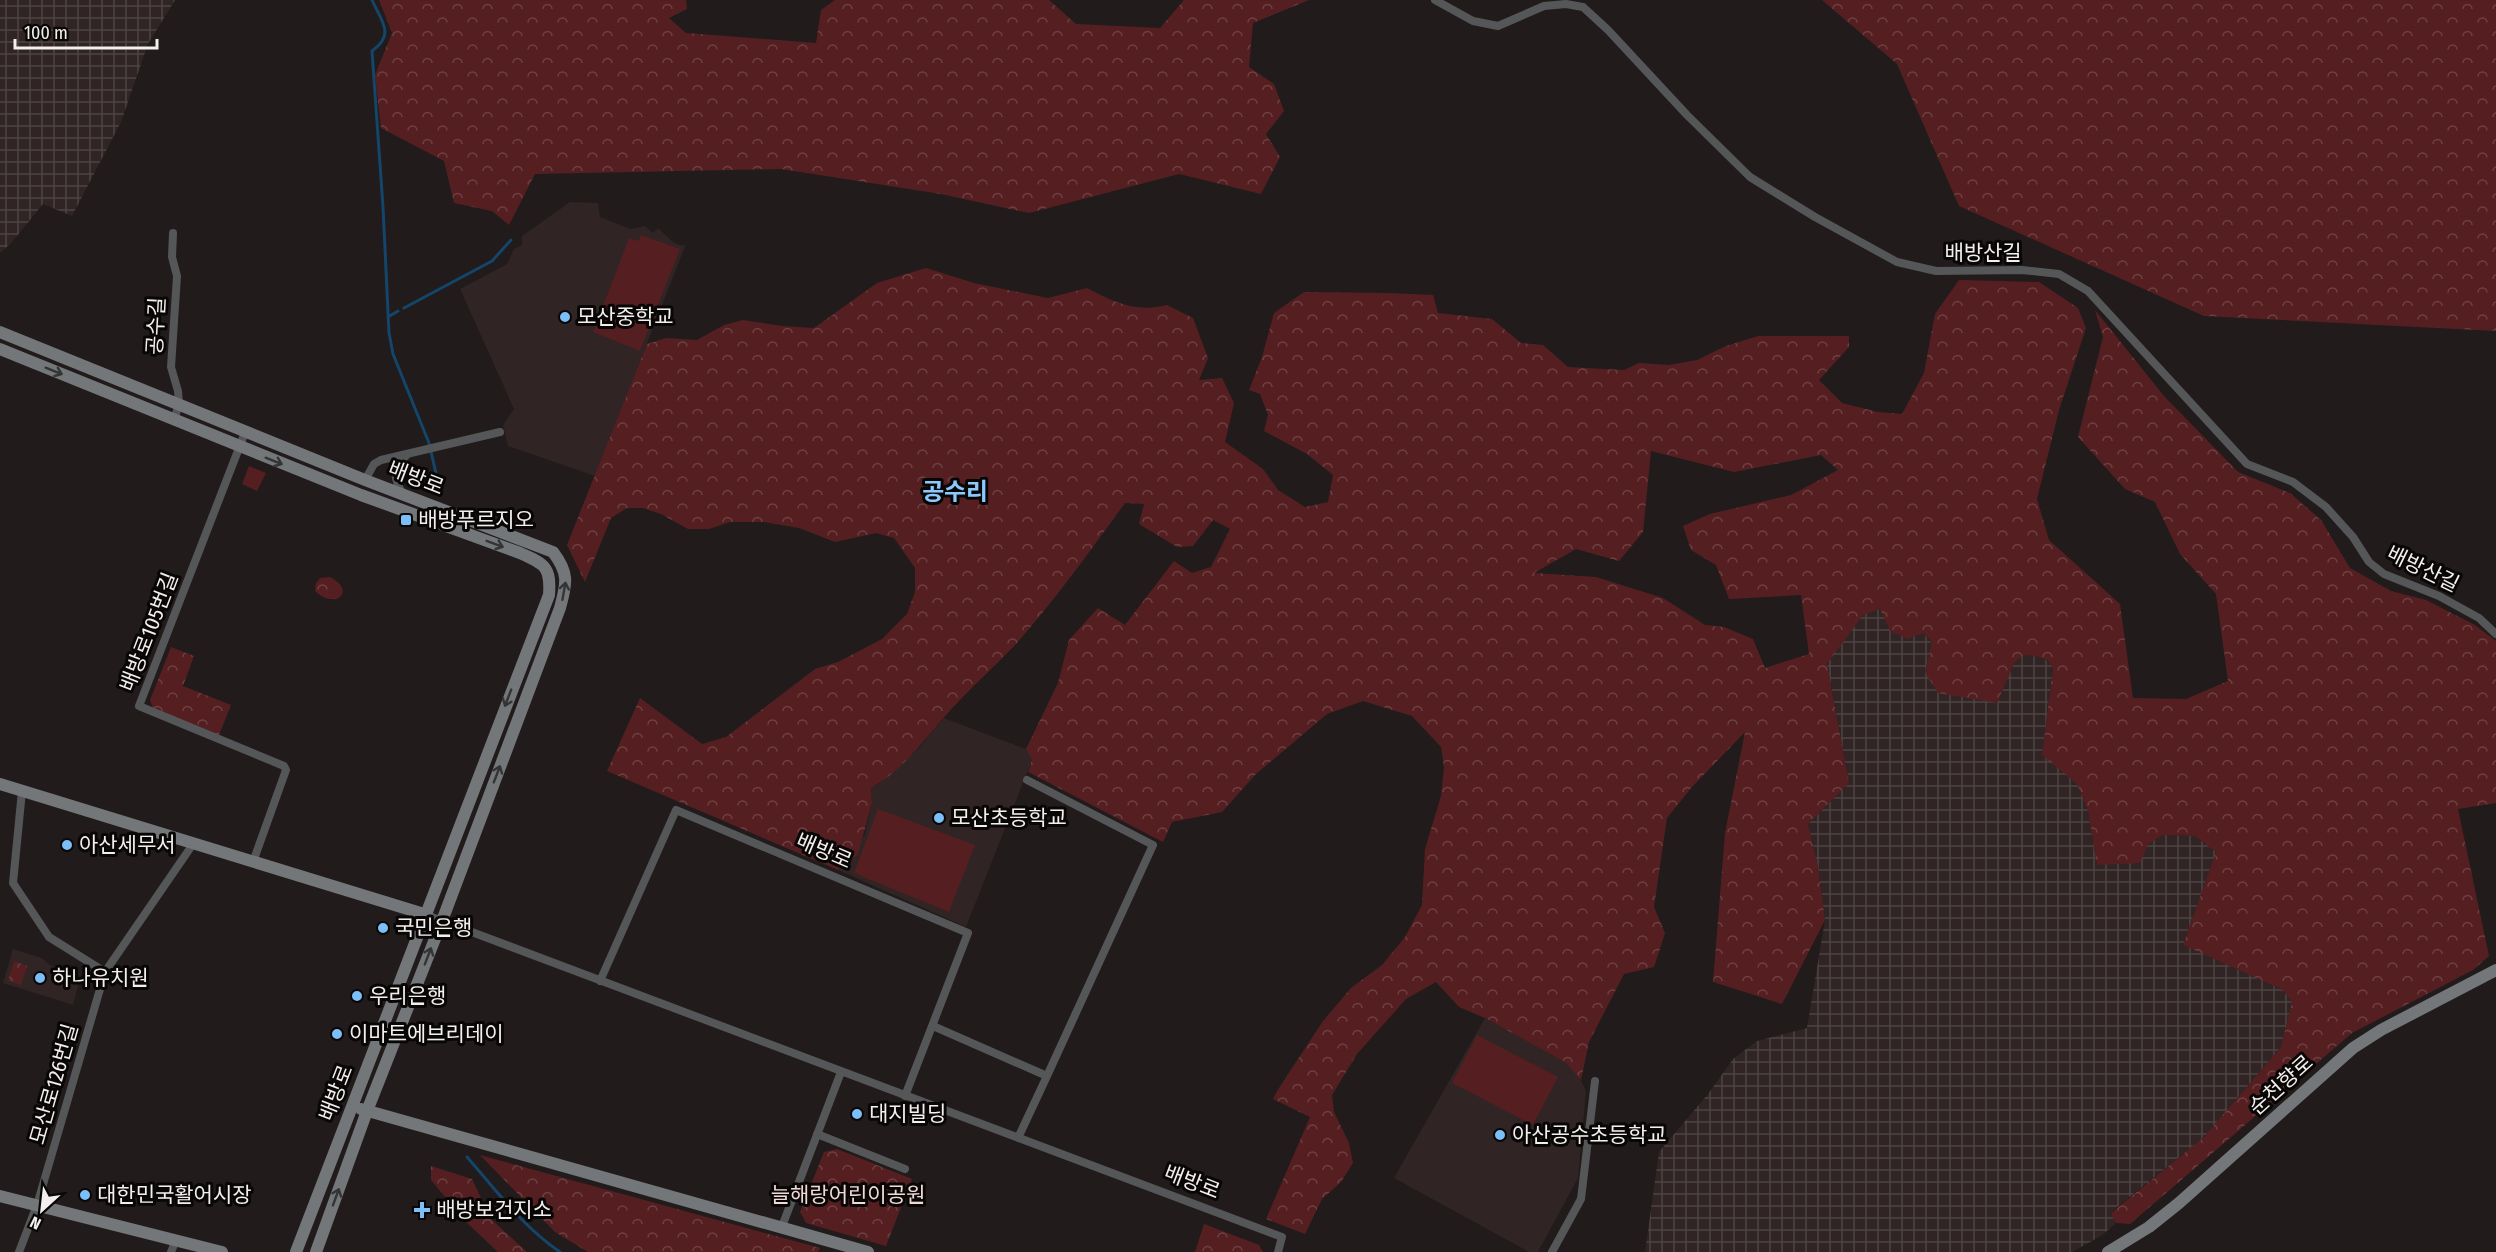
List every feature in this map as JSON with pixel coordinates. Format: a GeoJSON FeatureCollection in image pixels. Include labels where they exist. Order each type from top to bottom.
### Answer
{"type":"FeatureCollection","features":[{"type":"Feature","properties":{"kind":"street","name":"배방산길"},"geometry":{"type":"LineString","coordinates":[[1435,0],[1473,21],[1498,26],[1544,6],[1566,4],[1583,7],[1750,177],[1815,217],[1897,262],[1935,271],[2022,270],[2059,274],[2088,291],[2247,464],[2293,482],[2325,507],[2354,537],[2369,562],[2384,574],[2439,596],[2479,618],[2496,634]]}},
{"type":"Feature","properties":{"kind":"street","name":"공수길"},"geometry":{"type":"LineString","coordinates":[[172,233],[172,257],[177,276],[171,367],[179,404],[174,420]]}},
{"type":"Feature","properties":{"kind":"street","name":"배방로"},"geometry":{"type":"LineString","coordinates":[[0,332],[365,480],[553,552],[564,567],[566,586],[442,921],[367,1111],[316,1252]]}},
{"type":"Feature","properties":{"kind":"street","name":"배방로"},"geometry":{"type":"LineString","coordinates":[[0,349],[361,495],[520,553],[541,562],[550,575],[549,595],[296,1252]]}},
{"type":"Feature","properties":{"kind":"street","name":"배방로105번길"},"geometry":{"type":"LineString","coordinates":[[246,430],[139,706],[284,766],[286,770],[253,862]]}},
{"type":"Feature","properties":{"kind":"street"},"geometry":{"type":"LineString","coordinates":[[365,480],[374,464],[381,460],[406,456],[500,432]]}},
{"type":"Feature","properties":{"kind":"street"},"geometry":{"type":"LineString","coordinates":[[403,494],[396,482],[394,470],[406,456]]}},
{"type":"Feature","properties":{"kind":"street"},"geometry":{"type":"LineString","coordinates":[[1018,1138],[1153,845],[1027,780]]}},
{"type":"Feature","properties":{"kind":"street","name":"배방로"},"geometry":{"type":"LineString","coordinates":[[0,784],[442,921],[1282,1237],[1278,1252]]}},
{"type":"Feature","properties":{"kind":"street"},"geometry":{"type":"LineString","coordinates":[[22,791],[13,883],[49,937],[105,972]]}},
{"type":"Feature","properties":{"kind":"street","name":"배방로"},"geometry":{"type":"LineString","coordinates":[[600,981],[676,810],[968,933],[905,1096]]}},
{"type":"Feature","properties":{"kind":"street","name":"모산로126번길"},"geometry":{"type":"LineString","coordinates":[[19,1252],[37,1205],[105,972],[193,844]]}},
{"type":"Feature","properties":{"kind":"street","name":"순천향로"},"geometry":{"type":"LineString","coordinates":[[2108,1252],[2149,1227],[2179,1203],[2352,1048],[2381,1030],[2496,970]]}},
{"type":"Feature","properties":{"kind":"street"},"geometry":{"type":"LineString","coordinates":[[933,1026],[1047,1076]]}},
{"type":"Feature","properties":{"kind":"street"},"geometry":{"type":"LineString","coordinates":[[781,1229],[841,1072]]}},
{"type":"Feature","properties":{"kind":"street"},"geometry":{"type":"LineString","coordinates":[[1552,1252],[1581,1199],[1595,1081]]}},
{"type":"Feature","properties":{"kind":"street"},"geometry":{"type":"LineString","coordinates":[[352,1105],[868,1252]]}},
{"type":"Feature","properties":{"kind":"street"},"geometry":{"type":"LineString","coordinates":[[817,1134],[905,1169]]}},
{"type":"Feature","properties":{"kind":"street"},"geometry":{"type":"LineString","coordinates":[[0,1196],[222,1252]]}},
{"type":"Feature","properties":{"kind":"street"},"geometry":{"type":"LineString","coordinates":[[171,1252],[176,1239]]}},
{"type":"Feature","properties":{"kind":"shaded area"},"geometry":{"type":"Polygon","coordinates":[[[0,0],[175,0],[148,44],[121,122],[72,216],[43,204],[0,253],[0,0]]]}},
{"type":"Feature","properties":{"kind":"shaded area","name":"모산중학교"},"geometry":{"type":"Polygon","coordinates":[[[570,202],[598,203],[600,217],[631,229],[645,226],[653,233],[658,228],[673,242],[682,246],[686,244],[595,476],[508,446],[503,425],[514,409],[460,289],[507,264],[514,249],[522,245],[522,236],[570,202]]]}},
{"type":"Feature","properties":{"kind":"shaded area"},"geometry":{"type":"Polygon","coordinates":[[[1880,609],[1923,633],[1932,643],[1925,672],[1997,703],[2014,663],[2024,655],[2042,657],[2051,664],[2053,668],[2042,755],[2077,783],[2088,811],[2097,865],[2148,844],[2163,835],[2195,836],[2216,852],[2183,945],[2283,990],[2292,1002],[2281,1047],[2204,1137],[2111,1212],[2116,1223],[2101,1236],[2072,1252],[1645,1252],[1659,1152],[1708,1094],[1733,1059],[1757,1041],[1807,1028],[1825,920],[1818,867],[1808,824],[1849,783],[1827,664],[1863,614],[1880,609]]]}},
{"type":"Feature","properties":{"kind":"shaded area","name":"모산초등학교"},"geometry":{"type":"Polygon","coordinates":[[[944,718],[1026,749],[1032,760],[966,927],[838,870],[846,864],[865,834],[872,803],[871,788],[880,783],[918,749],[944,718]]]}},
{"type":"Feature","properties":{"kind":"shaded area","name":"하나유치원"},"geometry":{"type":"Polygon","coordinates":[[[13,949],[42,958],[50,965],[68,971],[78,986],[73,1005],[3,983],[13,949]]]}},
{"type":"Feature","properties":{"kind":"shaded area","name":"아산공수초등학교"},"geometry":{"type":"Polygon","coordinates":[[[1485,1018],[1566,1062],[1581,1080],[1586,1091],[1578,1178],[1538,1252],[1529,1252],[1394,1178],[1485,1018]]]}},
{"type":"Feature","properties":{"kind":"green space"},"geometry":{"type":"Polygon","coordinates":[[[379,0],[686,0],[687,9],[669,18],[686,33],[816,43],[821,10],[835,0],[1049,0],[1076,24],[1160,28],[1184,0],[1309,0],[1253,23],[1249,67],[1274,84],[1284,111],[1266,134],[1280,157],[1261,194],[1179,174],[1029,213],[941,194],[781,169],[535,174],[509,225],[492,211],[454,203],[444,161],[381,128],[375,75],[392,33],[379,0]]]}},
{"type":"Feature","properties":{"kind":"green space"},"geometry":{"type":"Polygon","coordinates":[[[1822,0],[2496,0],[2496,331],[2204,316],[1959,206],[1897,64],[1822,0]]]}},
{"type":"Feature","properties":{"kind":"green space"},"geometry":{"type":"Polygon","coordinates":[[[641,235],[680,249],[640,351],[593,332],[629,238],[639,241],[641,235]]]}},
{"type":"Feature","properties":{"kind":"green space"},"geometry":{"type":"Polygon","coordinates":[[[926,268],[974,283],[1048,298],[1087,288],[1125,305],[1145,308],[1167,305],[1193,318],[1208,358],[1199,380],[1222,378],[1234,403],[1225,442],[1263,469],[1278,490],[1305,507],[1328,502],[1333,475],[1307,454],[1264,431],[1268,415],[1260,394],[1249,390],[1262,357],[1274,313],[1304,292],[1433,295],[1438,313],[1492,319],[1521,343],[1543,345],[1568,367],[1624,370],[1639,363],[1669,365],[1697,360],[1726,346],[1758,336],[1849,336],[1849,347],[1819,380],[1842,403],[1878,412],[1902,414],[1924,373],[1935,314],[1959,280],[2039,282],[2078,308],[2086,328],[2059,410],[2037,499],[2049,540],[2120,604],[2133,698],[2186,699],[2228,681],[2216,594],[2180,554],[2155,502],[2125,489],[2078,437],[2103,337],[2095,310],[2164,396],[2238,472],[2290,493],[2321,520],[2350,568],[2391,591],[2426,600],[2475,625],[2496,641],[2496,803],[2458,809],[2489,956],[2473,970],[2352,1033],[2130,1224],[2116,1223],[2111,1213],[2204,1137],[2281,1047],[2292,1002],[2283,990],[2183,945],[2216,852],[2195,836],[2163,835],[2148,844],[2140,863],[2097,865],[2088,811],[2077,784],[2042,755],[2053,668],[2048,661],[2041,657],[2024,655],[2014,663],[1997,703],[1938,693],[1925,672],[1932,642],[1923,633],[1908,639],[1890,631],[1880,609],[1863,615],[1827,664],[1849,783],[1808,824],[1818,867],[1825,920],[1782,1004],[1713,982],[1725,833],[1745,732],[1691,788],[1667,818],[1654,907],[1665,933],[1654,967],[1624,974],[1589,1042],[1581,1080],[1565,1062],[1485,1018],[1459,1007],[1436,982],[1406,999],[1357,1054],[1332,1095],[1334,1112],[1349,1143],[1353,1163],[1341,1182],[1322,1199],[1305,1234],[1266,1219],[1310,1117],[1273,1099],[1323,1021],[1351,988],[1382,965],[1405,937],[1422,905],[1425,849],[1441,796],[1444,767],[1441,747],[1412,716],[1363,701],[1327,714],[1256,774],[1222,812],[1172,822],[1163,842],[1028,772],[1032,760],[1026,749],[1058,683],[1069,640],[1098,608],[1125,625],[1174,561],[1192,573],[1211,567],[1230,529],[1213,520],[1193,546],[1177,547],[1139,524],[1144,504],[1125,503],[1058,593],[1016,644],[958,702],[907,760],[871,788],[872,803],[858,854],[838,870],[607,771],[640,698],[702,744],[726,737],[815,669],[838,662],[882,639],[907,614],[915,592],[915,568],[894,538],[876,533],[835,542],[799,528],[764,522],[730,522],[709,529],[688,529],[661,514],[643,508],[627,508],[611,518],[585,582],[567,545],[647,344],[666,338],[697,340],[724,325],[743,320],[814,328],[877,283],[926,268]],[[1651,451],[1643,532],[1619,561],[1576,549],[1534,573],[1596,577],[1663,598],[1705,625],[1724,627],[1753,639],[1765,668],[1809,654],[1801,595],[1729,599],[1716,565],[1691,550],[1683,526],[1710,514],[1791,495],[1838,470],[1821,455],[1734,472],[1651,451]]]}},
{"type":"Feature","properties":{"kind":"green space"},"geometry":{"type":"Polygon","coordinates":[[[249,466],[266,473],[257,491],[242,484],[249,466]]]}},
{"type":"Feature","properties":{"kind":"green space"},"geometry":{"type":"Polygon","coordinates":[[[330,577],[342,588],[343,593],[335,599],[329,599],[315,591],[316,583],[320,578],[330,577]]]}},
{"type":"Feature","properties":{"kind":"green space"},"geometry":{"type":"Polygon","coordinates":[[[171,647],[194,656],[183,686],[231,705],[219,735],[153,709],[150,700],[171,647]]]}},
{"type":"Feature","properties":{"kind":"green space"},"geometry":{"type":"Polygon","coordinates":[[[878,809],[975,845],[949,912],[854,873],[878,809]]]}},
{"type":"Feature","properties":{"kind":"green space"},"geometry":{"type":"Polygon","coordinates":[[[14,961],[27,966],[21,985],[8,981],[14,961]]]}},
{"type":"Feature","properties":{"kind":"green space"},"geometry":{"type":"Polygon","coordinates":[[[1477,1035],[1558,1077],[1533,1125],[1452,1083],[1477,1035]]]}},
{"type":"Feature","properties":{"kind":"green space","name":"늘해랑어린이공원"},"geometry":{"type":"Polygon","coordinates":[[[837,1149],[912,1179],[886,1246],[806,1223],[800,1212],[824,1152],[837,1149]]]}},
{"type":"Feature","properties":{"kind":"green space"},"geometry":{"type":"Polygon","coordinates":[[[480,1155],[820,1248],[818,1252],[588,1252],[555,1232],[480,1155]]]}},
{"type":"Feature","properties":{"kind":"green space"},"geometry":{"type":"Polygon","coordinates":[[[431,1166],[472,1179],[491,1219],[527,1252],[498,1252],[465,1221],[431,1180],[431,1166]]]}},
{"type":"Feature","properties":{"kind":"green space"},"geometry":{"type":"Polygon","coordinates":[[[1204,1224],[1259,1245],[1263,1252],[1195,1252],[1204,1224]]]}},
{"type":"Feature","properties":{"kind":"waterway"},"geometry":{"type":"LineString","coordinates":[[372,0],[385,33],[379,45],[372,51],[389,333],[393,354],[429,443],[440,491]]}},
{"type":"Feature","properties":{"kind":"waterway"},"geometry":{"type":"LineString","coordinates":[[404,308],[492,261],[511,240]]}},
{"type":"Feature","properties":{"kind":"waterway"},"geometry":{"type":"LineString","coordinates":[[388,317],[398,311]]}},
{"type":"Feature","properties":{"kind":"waterway"},"geometry":{"type":"LineString","coordinates":[[467,1157],[522,1220],[560,1252]]}},
{"type":"Feature","properties":{"kind":"place","name":"모산중학교"},"geometry":{"type":"Point","coordinates":[565,317]}},
{"type":"Feature","properties":{"kind":"place","name":"배방푸르지오"},"geometry":{"type":"Point","coordinates":[406,520]}},
{"type":"Feature","properties":{"kind":"place","name":"모산초등학교"},"geometry":{"type":"Point","coordinates":[939,818]}},
{"type":"Feature","properties":{"kind":"place","name":"아산세무서"},"geometry":{"type":"Point","coordinates":[67,845]}},
{"type":"Feature","properties":{"kind":"place","name":"국민은행"},"geometry":{"type":"Point","coordinates":[383,928]}},
{"type":"Feature","properties":{"kind":"place","name":"하나유치원"},"geometry":{"type":"Point","coordinates":[40,978]}},
{"type":"Feature","properties":{"kind":"place","name":"우리은행"},"geometry":{"type":"Point","coordinates":[357,996]}},
{"type":"Feature","properties":{"kind":"place","name":"이마트에브리데이"},"geometry":{"type":"Point","coordinates":[337,1034]}},
{"type":"Feature","properties":{"kind":"place","name":"대지빌딩"},"geometry":{"type":"Point","coordinates":[857,1114]}},
{"type":"Feature","properties":{"kind":"place","name":"아산공수초등학교"},"geometry":{"type":"Point","coordinates":[1500,1135]}},
{"type":"Feature","properties":{"kind":"place","name":"대한민국활어시장"},"geometry":{"type":"Point","coordinates":[85,1195]}},
{"type":"Feature","properties":{"kind":"place","name":"배방보건지소"},"geometry":{"type":"Point","coordinates":[422,1210]}},
{"type":"Feature","properties":{"kind":"district","name":"공수리"},"geometry":{"type":"Point","coordinates":[955,492]}}]}
